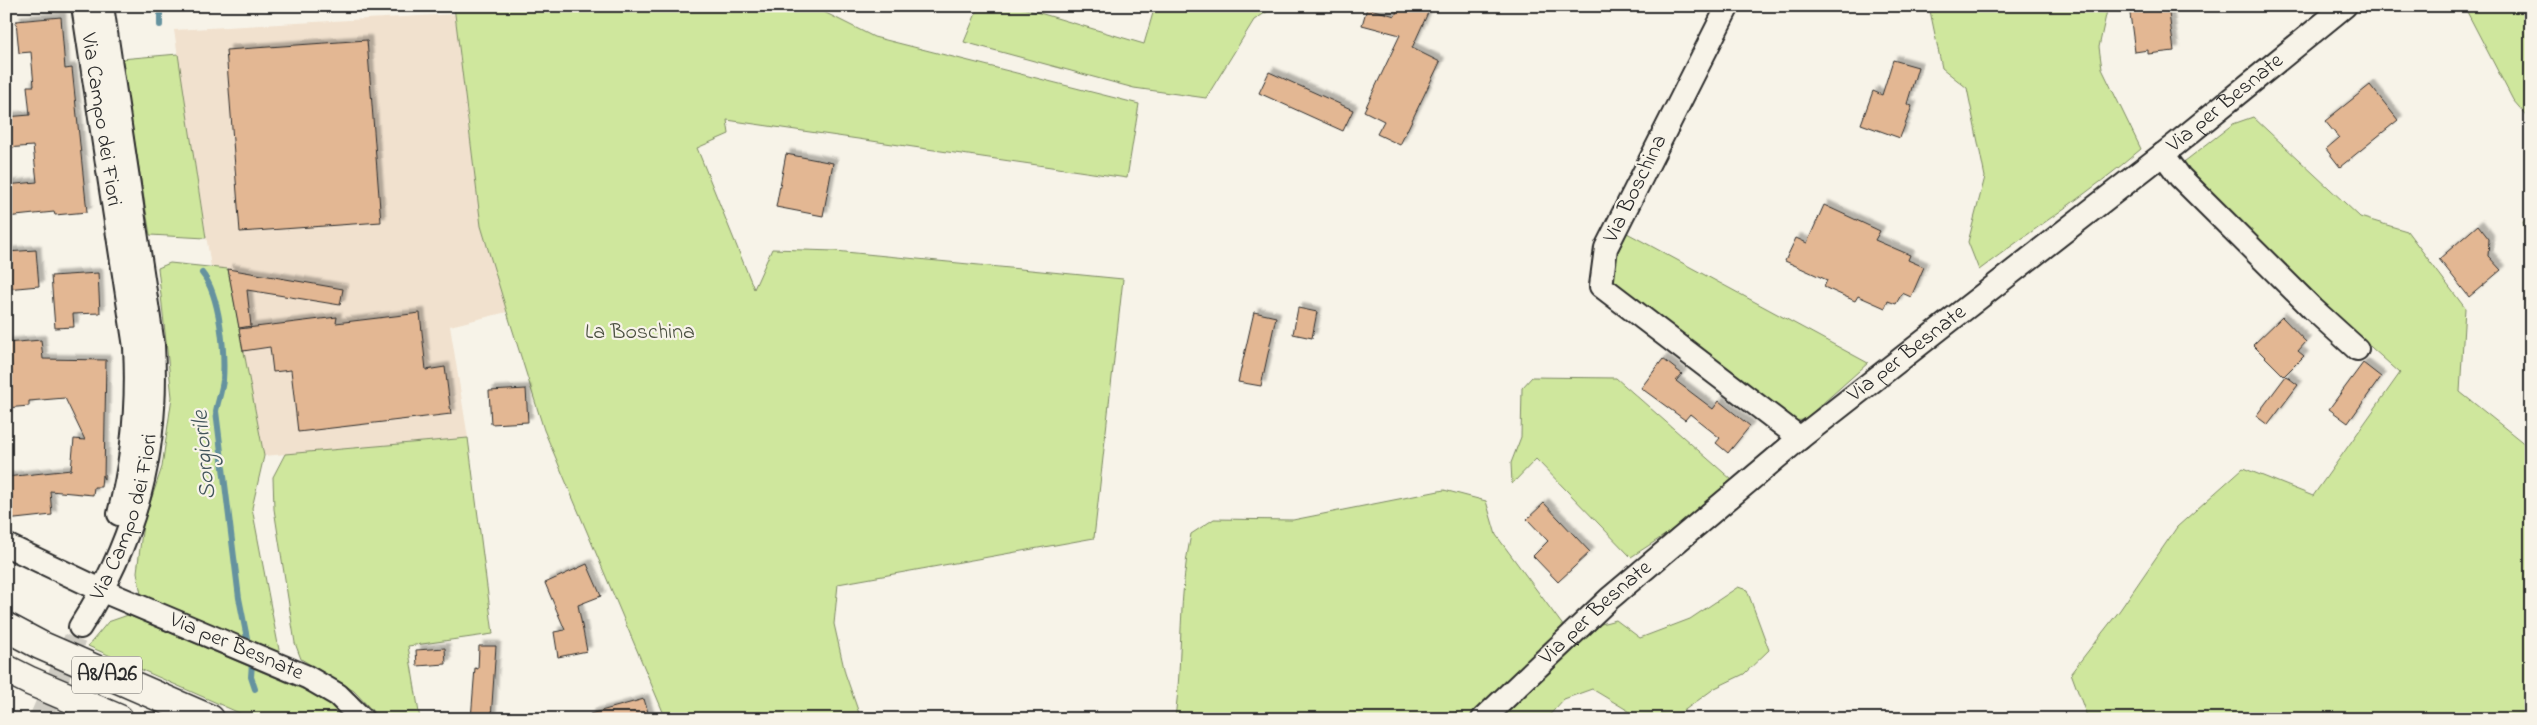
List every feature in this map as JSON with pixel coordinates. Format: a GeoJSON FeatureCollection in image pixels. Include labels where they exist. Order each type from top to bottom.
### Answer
{"type":"FeatureCollection","features":[{"type":"Feature","properties":{"kind":"highway","name":"A8/A26"},"geometry":{"type":"LineString","coordinates":[[6,628],[40,645],[210,719]]}},
{"type":"Feature","properties":{"kind":"highway","name":"A8/A26"},"geometry":{"type":"LineString","coordinates":[[6,669],[119,719]]}},
{"type":"Feature","properties":{"kind":"street","name":"Via Campo dei Fiori"},"geometry":{"type":"LineString","coordinates":[[83,6],[135,347],[137,389],[125,491],[108,560],[103,591]]}},
{"type":"Feature","properties":{"kind":"street","name":"Via Campo dei Fiori"},"geometry":{"type":"LineString","coordinates":[[102,6],[153,345],[156,389],[150,456],[138,504],[125,542],[103,591]]}},
{"type":"Feature","properties":{"kind":"street","name":"Via Boschina"},"geometry":{"type":"LineString","coordinates":[[1728,6],[1606,248],[1601,286],[1800,438]]}},
{"type":"Feature","properties":{"kind":"street","name":"Via per Besnate"},"geometry":{"type":"LineString","coordinates":[[1483,719],[1609,599],[1800,438],[2163,154],[2345,6]]}},
{"type":"Feature","properties":{"kind":"street"},"geometry":{"type":"LineString","coordinates":[[2163,154],[2180,177],[2313,309],[2357,349]]}},
{"type":"Feature","properties":{"kind":"street","name":"Via per Besnate"},"geometry":{"type":"LineString","coordinates":[[6,545],[103,591],[307,677],[338,695],[362,719]]}},
{"type":"Feature","properties":{"kind":"street"},"geometry":{"type":"LineString","coordinates":[[80,627],[103,591]]}},
{"type":"Feature","properties":{"kind":"shaded area"},"geometry":{"type":"Polygon","coordinates":[[[455,14],[481,226],[507,312],[450,326],[468,438],[264,456],[228,269],[211,267],[174,30],[455,14]]]}},
{"type":"Feature","properties":{"kind":"green space"},"geometry":{"type":"Polygon","coordinates":[[[75,6],[75,10],[6,7],[75,6]]]}},
{"type":"Feature","properties":{"kind":"green space","name":"La Boschina"},"geometry":{"type":"Polygon","coordinates":[[[454,6],[812,6],[874,37],[1139,104],[1127,178],[727,120],[729,134],[697,148],[754,289],[772,249],[835,251],[1123,279],[1094,538],[838,584],[834,624],[845,673],[861,719],[666,719],[544,430],[481,226],[454,6]]]}},
{"type":"Feature","properties":{"kind":"green space"},"geometry":{"type":"Polygon","coordinates":[[[979,6],[1016,6],[1144,44],[1155,6],[1276,6],[1254,20],[1206,98],[1134,88],[964,42],[979,6]]]}},
{"type":"Feature","properties":{"kind":"green space"},"geometry":{"type":"Polygon","coordinates":[[[1929,6],[2108,6],[2099,47],[2102,69],[2141,149],[2082,196],[1979,270],[1968,242],[1985,177],[1967,88],[1942,68],[1929,6]]]}},
{"type":"Feature","properties":{"kind":"green space"},"geometry":{"type":"Polygon","coordinates":[[[2464,6],[2531,6],[2531,121],[2513,100],[2464,6]]]}},
{"type":"Feature","properties":{"kind":"green space"},"geometry":{"type":"Polygon","coordinates":[[[178,54],[206,238],[150,235],[121,59],[178,54]]]}},
{"type":"Feature","properties":{"kind":"green space"},"geometry":{"type":"Polygon","coordinates":[[[2253,117],[2360,217],[2407,231],[2465,308],[2460,392],[2531,449],[2531,719],[2088,719],[2071,673],[2120,610],[2177,527],[2243,468],[2313,496],[2400,373],[2353,331],[2310,301],[2180,165],[2233,124],[2253,117]]]}},
{"type":"Feature","properties":{"kind":"green space"},"geometry":{"type":"Polygon","coordinates":[[[2531,214],[2531,247],[2528,247],[2523,222],[2531,214]]]}},
{"type":"Feature","properties":{"kind":"green space"},"geometry":{"type":"Polygon","coordinates":[[[1627,233],[1868,363],[1804,420],[1789,421],[1614,282],[1612,264],[1627,233]]]}},
{"type":"Feature","properties":{"kind":"green space"},"geometry":{"type":"Polygon","coordinates":[[[170,263],[228,269],[264,456],[252,508],[280,655],[142,600],[137,572],[143,524],[162,467],[172,397],[158,268],[170,263]]]}},
{"type":"Feature","properties":{"kind":"green space"},"geometry":{"type":"Polygon","coordinates":[[[1532,377],[1616,378],[1732,480],[1668,533],[1631,557],[1536,459],[1512,484],[1511,463],[1521,437],[1522,388],[1532,377]]]}},
{"type":"Feature","properties":{"kind":"green space"},"geometry":{"type":"Polygon","coordinates":[[[468,438],[493,634],[408,646],[420,719],[380,719],[354,691],[301,659],[295,643],[274,509],[273,477],[285,454],[468,438]]]}},
{"type":"Feature","properties":{"kind":"green space"},"geometry":{"type":"Polygon","coordinates":[[[1444,490],[1486,501],[1496,535],[1564,627],[1470,719],[1175,719],[1182,603],[1191,534],[1214,519],[1293,520],[1444,490]]]}},
{"type":"Feature","properties":{"kind":"green space"},"geometry":{"type":"Polygon","coordinates":[[[1738,587],[1747,590],[1769,650],[1744,674],[1715,688],[1682,712],[1662,719],[1642,719],[1592,689],[1564,699],[1546,719],[1501,719],[1601,624],[1616,620],[1640,638],[1690,619],[1738,587]]]}},
{"type":"Feature","properties":{"kind":"green space"},"geometry":{"type":"Polygon","coordinates":[[[128,615],[333,702],[348,719],[253,719],[88,646],[108,622],[128,615]]]}},
{"type":"Feature","properties":{"kind":"building"},"geometry":{"type":"Polygon","coordinates":[[[1399,6],[1431,6],[1412,48],[1440,62],[1400,145],[1377,134],[1384,121],[1364,111],[1400,35],[1362,25],[1367,8],[1395,16],[1399,6]]]}},
{"type":"Feature","properties":{"kind":"building"},"geometry":{"type":"Polygon","coordinates":[[[2129,6],[2168,6],[2174,51],[2148,54],[2148,50],[2135,52],[2129,6]]]}},
{"type":"Feature","properties":{"kind":"building"},"geometry":{"type":"Polygon","coordinates":[[[61,17],[65,69],[72,68],[87,212],[55,215],[54,212],[6,217],[6,185],[37,182],[33,146],[6,148],[6,117],[30,115],[27,86],[34,86],[31,52],[19,53],[16,21],[61,17]]]}},
{"type":"Feature","properties":{"kind":"building"},"geometry":{"type":"Polygon","coordinates":[[[367,40],[381,222],[240,232],[226,50],[367,40]]]}},
{"type":"Feature","properties":{"kind":"building"},"geometry":{"type":"Polygon","coordinates":[[[1893,60],[1918,67],[1907,104],[1912,106],[1900,138],[1861,124],[1873,91],[1882,95],[1893,60]]]}},
{"type":"Feature","properties":{"kind":"building"},"geometry":{"type":"Polygon","coordinates":[[[1269,72],[1353,110],[1343,131],[1259,93],[1269,72]]]}},
{"type":"Feature","properties":{"kind":"building"},"geometry":{"type":"Polygon","coordinates":[[[2370,85],[2398,120],[2340,167],[2326,149],[2339,138],[2325,121],[2370,85]]]}},
{"type":"Feature","properties":{"kind":"building"},"geometry":{"type":"Polygon","coordinates":[[[786,154],[833,163],[823,216],[776,207],[786,154]]]}},
{"type":"Feature","properties":{"kind":"building"},"geometry":{"type":"Polygon","coordinates":[[[1824,205],[1880,231],[1875,240],[1910,255],[1908,260],[1924,267],[1911,297],[1902,293],[1896,304],[1888,301],[1885,308],[1858,296],[1855,301],[1824,287],[1827,280],[1785,261],[1796,238],[1807,243],[1824,205]]]}},
{"type":"Feature","properties":{"kind":"building"},"geometry":{"type":"Polygon","coordinates":[[[2478,225],[2489,239],[2488,256],[2501,270],[2469,297],[2439,259],[2478,225]]]}},
{"type":"Feature","properties":{"kind":"building"},"geometry":{"type":"Polygon","coordinates":[[[36,250],[39,286],[6,289],[6,252],[36,250]]]}},
{"type":"Feature","properties":{"kind":"building"},"geometry":{"type":"Polygon","coordinates":[[[228,269],[343,289],[340,305],[247,290],[251,326],[239,328],[228,269]]]}},
{"type":"Feature","properties":{"kind":"building"},"geometry":{"type":"Polygon","coordinates":[[[98,273],[100,313],[73,314],[74,327],[55,328],[51,276],[98,273]]]}},
{"type":"Feature","properties":{"kind":"building"},"geometry":{"type":"Polygon","coordinates":[[[1298,308],[1317,312],[1312,338],[1293,334],[1298,308]]]}},
{"type":"Feature","properties":{"kind":"building"},"geometry":{"type":"Polygon","coordinates":[[[1254,312],[1276,317],[1261,386],[1238,382],[1254,312]]]}},
{"type":"Feature","properties":{"kind":"building"},"geometry":{"type":"Polygon","coordinates":[[[420,313],[426,370],[445,367],[451,414],[298,432],[291,370],[273,372],[270,347],[243,351],[239,329],[337,317],[336,323],[420,313]]]}},
{"type":"Feature","properties":{"kind":"building"},"geometry":{"type":"Polygon","coordinates":[[[2282,317],[2306,342],[2298,351],[2304,356],[2284,376],[2253,345],[2282,317]]]}},
{"type":"Feature","properties":{"kind":"building"},"geometry":{"type":"Polygon","coordinates":[[[41,340],[43,359],[106,360],[104,479],[102,475],[101,487],[94,487],[93,495],[50,491],[52,515],[6,520],[6,477],[71,470],[74,439],[85,440],[65,398],[29,401],[29,406],[6,408],[6,343],[41,340]]]}},
{"type":"Feature","properties":{"kind":"building"},"geometry":{"type":"Polygon","coordinates":[[[1663,359],[1682,374],[1676,381],[1713,409],[1719,401],[1750,426],[1728,453],[1716,443],[1720,438],[1690,414],[1685,420],[1641,388],[1663,359]]]}},
{"type":"Feature","properties":{"kind":"building"},"geometry":{"type":"Polygon","coordinates":[[[2363,363],[2381,377],[2348,423],[2329,409],[2363,363]]]}},
{"type":"Feature","properties":{"kind":"building"},"geometry":{"type":"Polygon","coordinates":[[[2286,376],[2298,385],[2268,425],[2256,416],[2286,376]]]}},
{"type":"Feature","properties":{"kind":"building"},"geometry":{"type":"Polygon","coordinates":[[[526,389],[528,422],[491,424],[489,391],[526,389]]]}},
{"type":"Feature","properties":{"kind":"building"},"geometry":{"type":"Polygon","coordinates":[[[1544,503],[1590,552],[1558,582],[1533,556],[1548,541],[1527,519],[1544,503]]]}},
{"type":"Feature","properties":{"kind":"building"},"geometry":{"type":"Polygon","coordinates":[[[587,564],[601,596],[578,605],[587,651],[558,657],[554,632],[565,630],[545,583],[587,564]]]}},
{"type":"Feature","properties":{"kind":"building"},"geometry":{"type":"Polygon","coordinates":[[[479,646],[496,646],[491,719],[471,719],[475,668],[478,669],[479,646]]]}},
{"type":"Feature","properties":{"kind":"building"},"geometry":{"type":"Polygon","coordinates":[[[445,648],[446,664],[417,666],[416,650],[445,648]]]}},
{"type":"Feature","properties":{"kind":"building"},"geometry":{"type":"Polygon","coordinates":[[[644,699],[650,719],[591,719],[590,714],[644,699]]]}},
{"type":"Feature","properties":{"kind":"waterway","name":"Sorgiorile"},"geometry":{"type":"LineString","coordinates":[[160,6],[160,25]]}},
{"type":"Feature","properties":{"kind":"waterway","name":"Sorgiorile"},"geometry":{"type":"LineString","coordinates":[[202,273],[213,295],[222,339],[223,380],[216,411],[239,598],[247,638]]}},
{"type":"Feature","properties":{"kind":"waterway","name":"Sorgiorile"},"geometry":{"type":"LineString","coordinates":[[252,663],[251,677],[255,689]]}},
{"type":"Feature","properties":{"kind":"tunnel"},"geometry":{"type":"LineString","coordinates":[[40,719],[80,627]]}}]}
